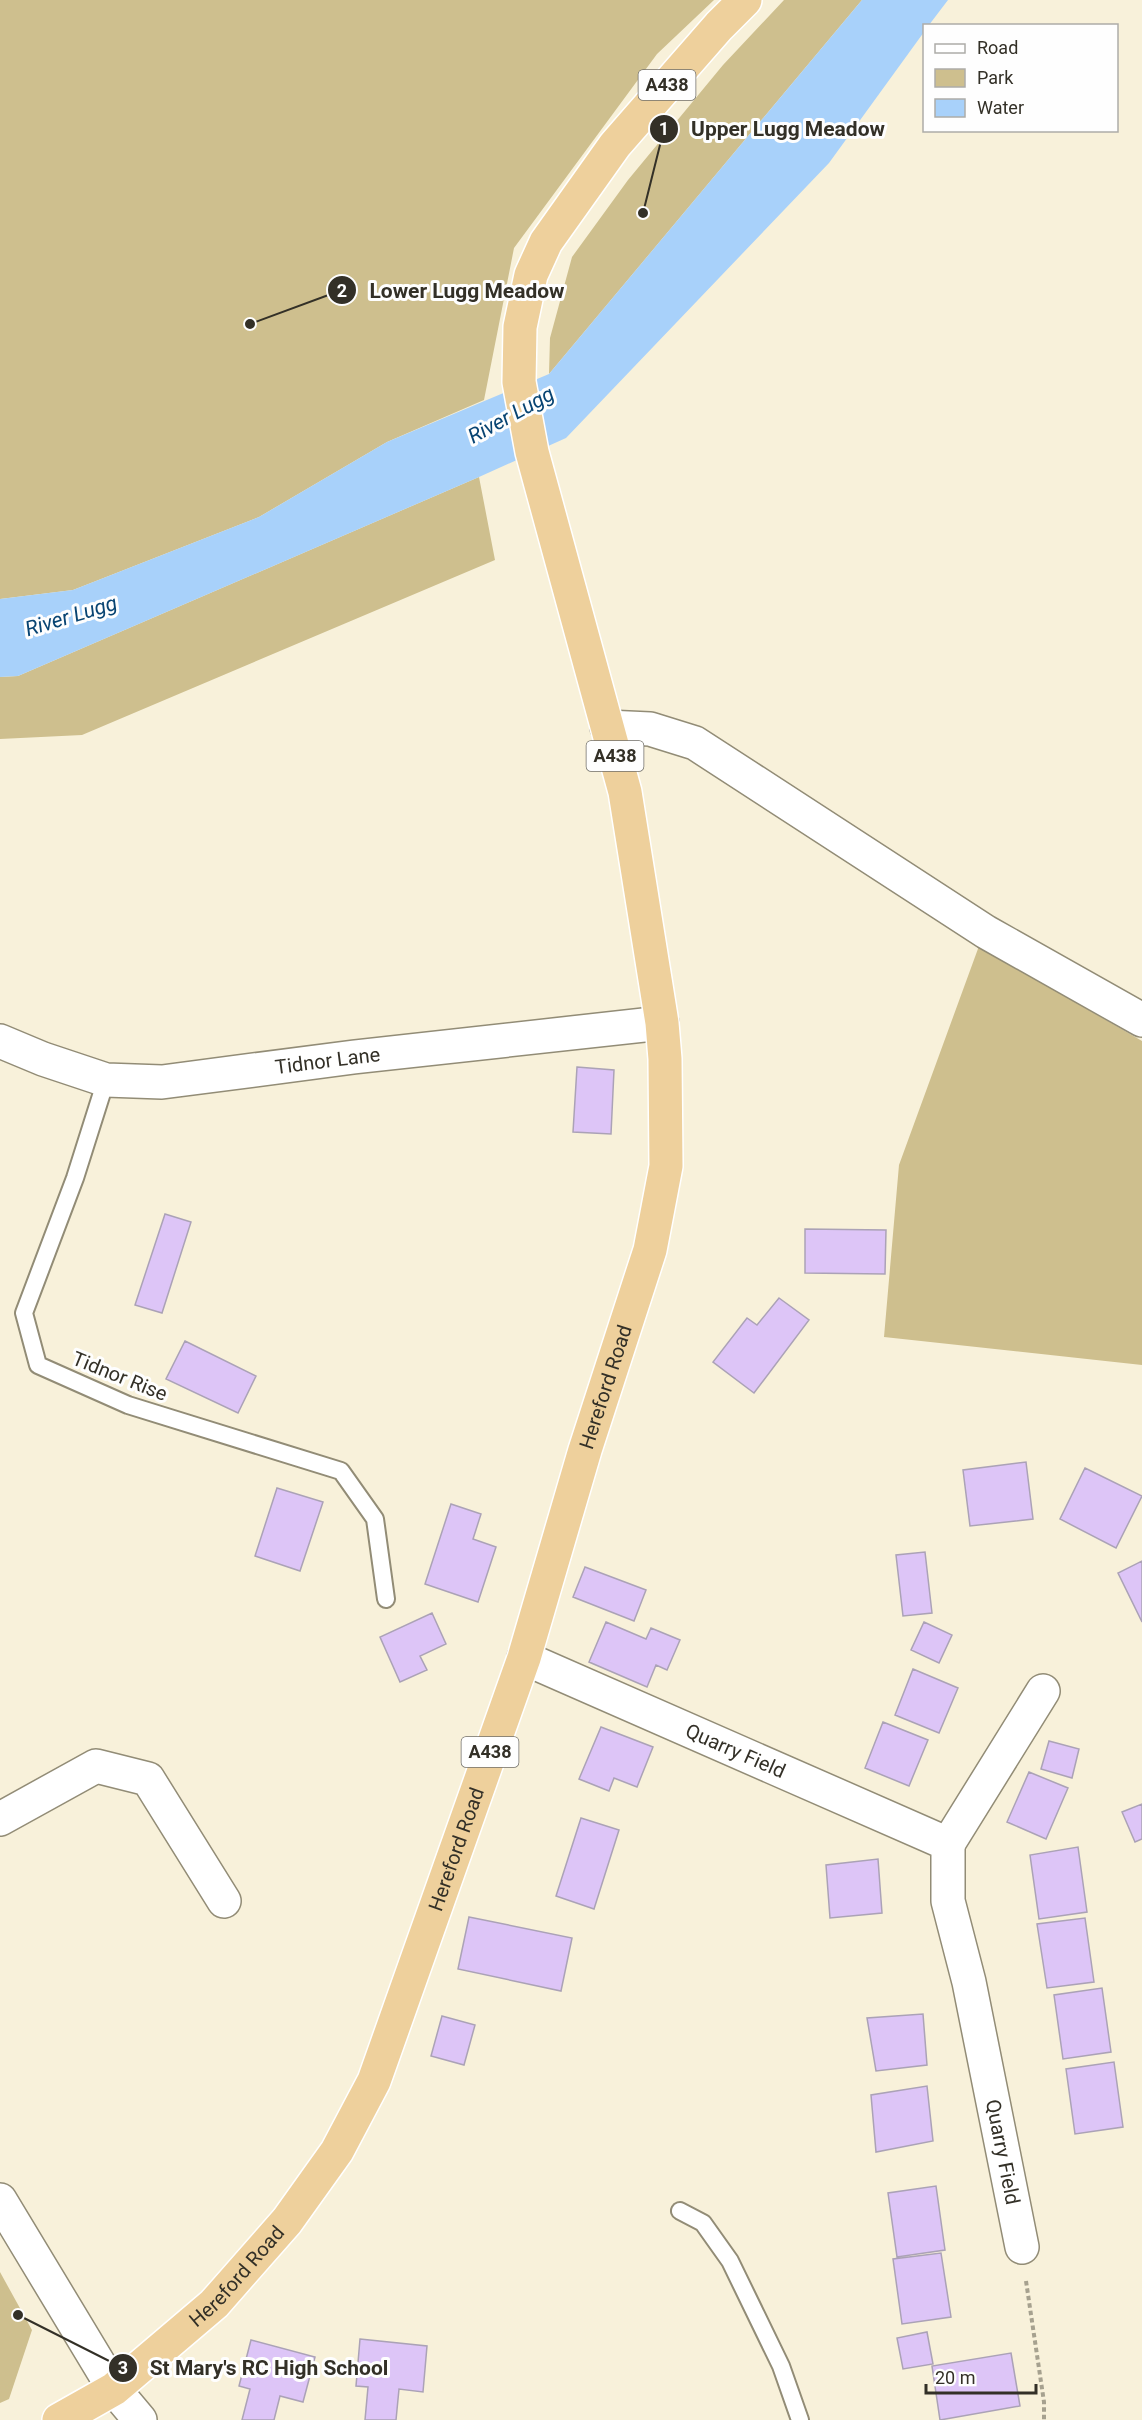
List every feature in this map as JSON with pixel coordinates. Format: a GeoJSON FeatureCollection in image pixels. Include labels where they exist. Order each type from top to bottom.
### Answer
{"type":"FeatureCollection","features":[{"type":"Feature","properties":{"kind":"highway","name":"A438"},"geometry":{"type":"LineString","coordinates":[[662,1023],[625,792],[532,452],[519,382],[520,327],[531,275],[546,242],[615,145],[718,26],[745,0]]}},
{"type":"Feature","properties":{"kind":"highway","name":"Hereford Road"},"geometry":{"type":"LineString","coordinates":[[59,2420],[114,2390],[214,2304],[286,2221],[337,2151],[374,2081],[524,1658],[585,1450],[651,1250],[666,1166],[665,1059],[662,1023]]}},
{"type":"Feature","properties":{"kind":"street"},"geometry":{"type":"LineString","coordinates":[[607,727],[650,729],[695,743],[986,932],[1142,1020]]}},
{"type":"Feature","properties":{"kind":"street","name":"Tidnor Lane"},"geometry":{"type":"LineString","coordinates":[[0,1041],[43,1059],[106,1080],[162,1082],[354,1057],[662,1023]]}},
{"type":"Feature","properties":{"kind":"street","name":"Quarry Field"},"geometry":{"type":"LineString","coordinates":[[524,1658],[948,1844],[948,1901],[969,1982],[1022,2247]]}},
{"type":"Feature","properties":{"kind":"street"},"geometry":{"type":"LineString","coordinates":[[948,1844],[1043,1691]]}},
{"type":"Feature","properties":{"kind":"street"},"geometry":{"type":"LineString","coordinates":[[0,1818],[96,1766],[148,1779],[224,1901]]}},
{"type":"Feature","properties":{"kind":"street"},"geometry":{"type":"LineString","coordinates":[[0,2200],[114,2390],[140,2420]]}},
{"type":"Feature","properties":{"kind":"lane","name":"Tidnor Rise"},"geometry":{"type":"LineString","coordinates":[[106,1080],[75,1178],[24,1313],[38,1365],[128,1405],[340,1471],[375,1519],[386,1599]]}},
{"type":"Feature","properties":{"kind":"lane"},"geometry":{"type":"LineString","coordinates":[[681,2211],[703,2223],[730,2261],[781,2366],[800,2420]]}},
{"type":"Feature","properties":{"kind":"path"},"geometry":{"type":"LineString","coordinates":[[1022,2247],[1044,2402],[1044,2420]]}},
{"type":"Feature","properties":{"kind":"green space"},"geometry":{"type":"Polygon","coordinates":[[[0,0],[714,0],[657,54],[514,248],[484,400],[387,442],[259,517],[73,590],[0,599],[0,0]]]}},
{"type":"Feature","properties":{"kind":"green space"},"geometry":{"type":"Polygon","coordinates":[[[784,0],[862,0],[549,374],[550,338],[572,257],[628,180],[723,65],[784,0]]]}},
{"type":"Feature","properties":{"kind":"green space"},"geometry":{"type":"Polygon","coordinates":[[[479,477],[495,560],[82,735],[0,739],[0,677],[18,676],[479,477]]]}},
{"type":"Feature","properties":{"kind":"green space"},"geometry":{"type":"Polygon","coordinates":[[[979,946],[1142,1041],[1142,1365],[884,1337],[899,1165],[979,946]]]}},
{"type":"Feature","properties":{"kind":"green space"},"geometry":{"type":"Polygon","coordinates":[[[0,2272],[32,2330],[9,2399],[0,2403],[0,2272]]]}},
{"type":"Feature","properties":{"kind":"water","name":"River Lugg"},"geometry":{"type":"Polygon","coordinates":[[[862,0],[948,0],[930,24],[923,24],[923,33],[829,163],[566,438],[18,676],[0,677],[0,599],[73,590],[259,517],[387,442],[549,374],[862,0]]]}},
{"type":"Feature","properties":{"kind":"building"},"geometry":{"type":"Polygon","coordinates":[[[577,1067],[614,1070],[611,1134],[573,1132],[577,1067]]]}},
{"type":"Feature","properties":{"kind":"building"},"geometry":{"type":"Polygon","coordinates":[[[165,1214],[191,1222],[162,1313],[135,1305],[165,1214]]]}},
{"type":"Feature","properties":{"kind":"building"},"geometry":{"type":"Polygon","coordinates":[[[805,1229],[886,1230],[885,1274],[805,1273],[805,1229]]]}},
{"type":"Feature","properties":{"kind":"building"},"geometry":{"type":"Polygon","coordinates":[[[779,1298],[809,1320],[754,1393],[713,1362],[747,1318],[757,1325],[779,1298]]]}},
{"type":"Feature","properties":{"kind":"building"},"geometry":{"type":"Polygon","coordinates":[[[185,1341],[256,1376],[238,1413],[166,1379],[185,1341]]]}},
{"type":"Feature","properties":{"kind":"building"},"geometry":{"type":"Polygon","coordinates":[[[1026,1462],[1033,1519],[970,1526],[963,1470],[1026,1462]]]}},
{"type":"Feature","properties":{"kind":"building"},"geometry":{"type":"Polygon","coordinates":[[[1085,1468],[1142,1496],[1116,1548],[1060,1519],[1085,1468]]]}},
{"type":"Feature","properties":{"kind":"building"},"geometry":{"type":"Polygon","coordinates":[[[277,1488],[323,1502],[300,1571],[255,1556],[277,1488]]]}},
{"type":"Feature","properties":{"kind":"building"},"geometry":{"type":"Polygon","coordinates":[[[451,1504],[481,1514],[473,1539],[496,1547],[478,1602],[425,1584],[451,1504]]]}},
{"type":"Feature","properties":{"kind":"building"},"geometry":{"type":"Polygon","coordinates":[[[925,1552],[932,1613],[903,1616],[896,1555],[925,1552]]]}},
{"type":"Feature","properties":{"kind":"building"},"geometry":{"type":"Polygon","coordinates":[[[1142,1561],[1142,1622],[1118,1573],[1142,1561]]]}},
{"type":"Feature","properties":{"kind":"building"},"geometry":{"type":"Polygon","coordinates":[[[585,1567],[646,1590],[634,1621],[573,1597],[585,1567]]]}},
{"type":"Feature","properties":{"kind":"building"},"geometry":{"type":"Polygon","coordinates":[[[432,1613],[446,1644],[420,1656],[427,1670],[400,1682],[380,1637],[432,1613]]]}},
{"type":"Feature","properties":{"kind":"building"},"geometry":{"type":"Polygon","coordinates":[[[606,1622],[646,1639],[651,1628],[680,1640],[667,1670],[656,1665],[647,1687],[589,1662],[606,1622]]]}},
{"type":"Feature","properties":{"kind":"building"},"geometry":{"type":"Polygon","coordinates":[[[924,1622],[952,1635],[939,1663],[911,1650],[924,1622]]]}},
{"type":"Feature","properties":{"kind":"building"},"geometry":{"type":"Polygon","coordinates":[[[913,1669],[958,1688],[939,1733],[895,1715],[913,1669]]]}},
{"type":"Feature","properties":{"kind":"building"},"geometry":{"type":"Polygon","coordinates":[[[883,1722],[928,1740],[909,1786],[865,1768],[883,1722]]]}},
{"type":"Feature","properties":{"kind":"building"},"geometry":{"type":"Polygon","coordinates":[[[601,1727],[653,1747],[637,1787],[614,1778],[609,1791],[579,1779],[601,1727]]]}},
{"type":"Feature","properties":{"kind":"building"},"geometry":{"type":"Polygon","coordinates":[[[1049,1741],[1079,1749],[1072,1778],[1041,1769],[1049,1741]]]}},
{"type":"Feature","properties":{"kind":"building"},"geometry":{"type":"Polygon","coordinates":[[[1029,1772],[1068,1788],[1046,1839],[1007,1822],[1029,1772]]]}},
{"type":"Feature","properties":{"kind":"building"},"geometry":{"type":"Polygon","coordinates":[[[1142,1804],[1142,1839],[1135,1842],[1122,1812],[1142,1804]]]}},
{"type":"Feature","properties":{"kind":"building"},"geometry":{"type":"Polygon","coordinates":[[[581,1818],[619,1830],[594,1909],[556,1896],[581,1818]]]}},
{"type":"Feature","properties":{"kind":"building"},"geometry":{"type":"Polygon","coordinates":[[[1078,1847],[1087,1912],[1039,1919],[1030,1855],[1078,1847]]]}},
{"type":"Feature","properties":{"kind":"building"},"geometry":{"type":"Polygon","coordinates":[[[878,1859],[882,1913],[830,1918],[826,1865],[878,1859]]]}},
{"type":"Feature","properties":{"kind":"building"},"geometry":{"type":"Polygon","coordinates":[[[469,1917],[572,1938],[561,1991],[458,1969],[469,1917]]]}},
{"type":"Feature","properties":{"kind":"building"},"geometry":{"type":"Polygon","coordinates":[[[1085,1918],[1094,1982],[1047,1988],[1037,1924],[1085,1918]]]}},
{"type":"Feature","properties":{"kind":"building"},"geometry":{"type":"Polygon","coordinates":[[[1102,1988],[1111,2052],[1063,2059],[1054,1995],[1102,1988]]]}},
{"type":"Feature","properties":{"kind":"building"},"geometry":{"type":"Polygon","coordinates":[[[923,2014],[927,2065],[876,2071],[867,2018],[923,2014]]]}},
{"type":"Feature","properties":{"kind":"building"},"geometry":{"type":"Polygon","coordinates":[[[442,2016],[475,2025],[464,2065],[431,2056],[442,2016]]]}},
{"type":"Feature","properties":{"kind":"building"},"geometry":{"type":"Polygon","coordinates":[[[1114,2062],[1123,2127],[1075,2134],[1066,2069],[1114,2062]]]}},
{"type":"Feature","properties":{"kind":"building"},"geometry":{"type":"Polygon","coordinates":[[[927,2086],[933,2141],[876,2152],[871,2095],[927,2086]]]}},
{"type":"Feature","properties":{"kind":"building"},"geometry":{"type":"Polygon","coordinates":[[[936,2186],[945,2250],[897,2257],[888,2193],[936,2186]]]}},
{"type":"Feature","properties":{"kind":"building"},"geometry":{"type":"Polygon","coordinates":[[[941,2253],[951,2317],[902,2324],[893,2259],[941,2253]]]}},
{"type":"Feature","properties":{"kind":"building"},"geometry":{"type":"Polygon","coordinates":[[[927,2332],[933,2364],[903,2369],[897,2338],[927,2332]]]}},
{"type":"Feature","properties":{"kind":"building"},"geometry":{"type":"Polygon","coordinates":[[[360,2339],[427,2346],[423,2392],[399,2389],[396,2420],[365,2420],[368,2387],[356,2386],[360,2339]]]}},
{"type":"Feature","properties":{"kind":"building"},"geometry":{"type":"Polygon","coordinates":[[[251,2340],[315,2357],[303,2402],[280,2396],[274,2420],[242,2420],[250,2389],[239,2386],[251,2340]]]}},
{"type":"Feature","properties":{"kind":"building"},"geometry":{"type":"Polygon","coordinates":[[[1011,2353],[1020,2406],[940,2420],[932,2366],[1011,2353]]]}},
{"type":"Feature","properties":{"kind":"place","name":"Upper Lugg Meadow"},"geometry":{"type":"Point","coordinates":[643,213]}},
{"type":"Feature","properties":{"kind":"place","name":"Lower Lugg Meadow"},"geometry":{"type":"Point","coordinates":[250,324]}},
{"type":"Feature","properties":{"kind":"place","name":"St Mary's RC High School"},"geometry":{"type":"Point","coordinates":[18,2315]}}]}
